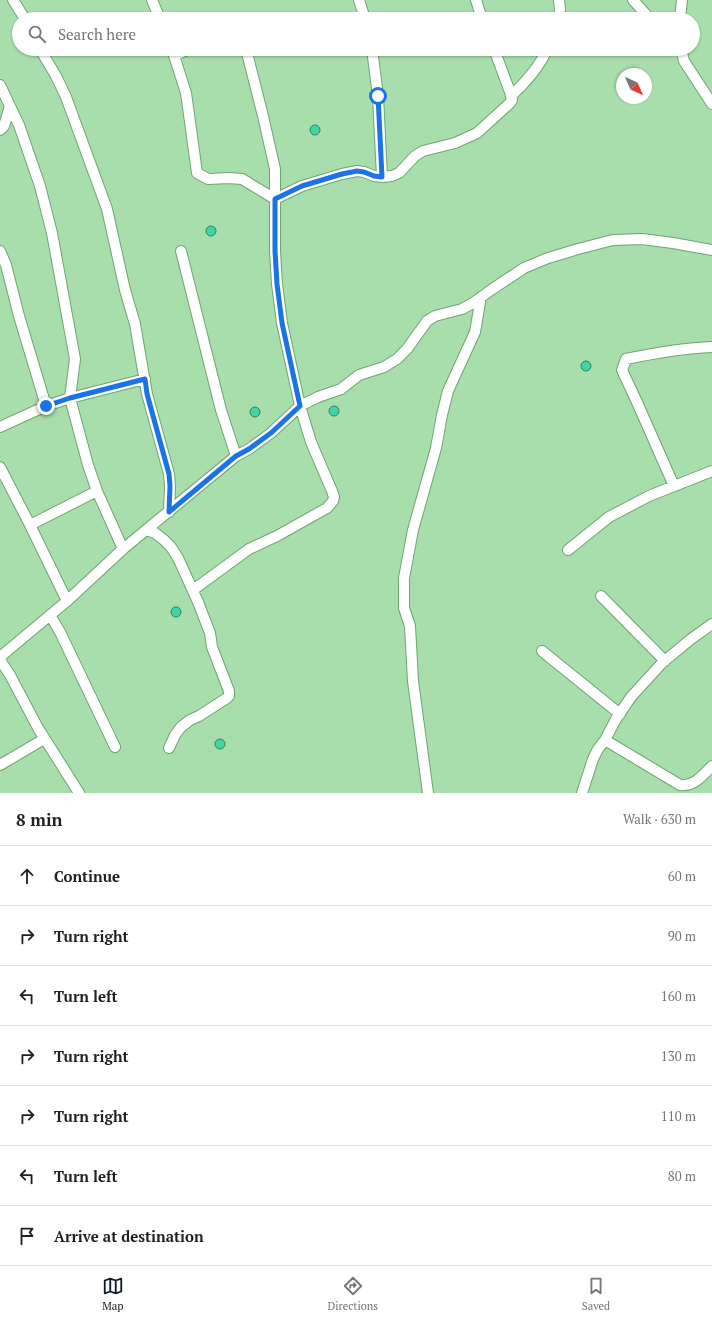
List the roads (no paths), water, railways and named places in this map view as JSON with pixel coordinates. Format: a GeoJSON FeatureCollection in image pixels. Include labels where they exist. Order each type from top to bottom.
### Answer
{"type":"FeatureCollection","features":[{"type":"Feature","properties":{"kind":"street"},"geometry":{"type":"LineString","coordinates":[[13,0],[21,12]]}},
{"type":"Feature","properties":{"kind":"street"},"geometry":{"type":"LineString","coordinates":[[152,0],[157,12]]}},
{"type":"Feature","properties":{"kind":"street"},"geometry":{"type":"LineString","coordinates":[[359,0],[363,12]]}},
{"type":"Feature","properties":{"kind":"street"},"geometry":{"type":"LineString","coordinates":[[476,0],[480,12]]}},
{"type":"Feature","properties":{"kind":"street"},"geometry":{"type":"LineString","coordinates":[[559,0],[560,12]]}},
{"type":"Feature","properties":{"kind":"street"},"geometry":{"type":"LineString","coordinates":[[632,0],[643,12]]}},
{"type":"Feature","properties":{"kind":"street"},"geometry":{"type":"LineString","coordinates":[[681,12],[682,0]]}},
{"type":"Feature","properties":{"kind":"street"},"geometry":{"type":"LineString","coordinates":[[44,56],[66,97],[108,209],[125,290],[135,324],[147,394],[169,474],[169,512]]}},
{"type":"Feature","properties":{"kind":"street"},"geometry":{"type":"LineString","coordinates":[[174,56],[186,94],[197,173],[208,179],[242,179],[275,199]]}},
{"type":"Feature","properties":{"kind":"street"},"geometry":{"type":"LineString","coordinates":[[193,590],[249,549],[283,533],[327,508],[333,502],[334,497],[311,442],[300,406],[281,315],[276,258],[274,169],[269,140],[248,56]]}},
{"type":"Feature","properties":{"kind":"street"},"geometry":{"type":"LineString","coordinates":[[373,56],[378,96],[382,177]]}},
{"type":"Feature","properties":{"kind":"street"},"geometry":{"type":"LineString","coordinates":[[275,199],[302,186],[357,171],[374,176],[392,176],[399,173],[415,156],[423,151],[455,143],[477,133],[510,104],[512,100],[497,56]]}},
{"type":"Feature","properties":{"kind":"street"},"geometry":{"type":"LineString","coordinates":[[511,96],[530,75],[544,56]]}},
{"type":"Feature","properties":{"kind":"street"},"geometry":{"type":"LineString","coordinates":[[681,56],[712,104]]}},
{"type":"Feature","properties":{"kind":"street"},"geometry":{"type":"LineString","coordinates":[[0,85],[18,126],[40,186],[52,233],[75,359],[70,398],[88,465],[97,491],[123,549]]}},
{"type":"Feature","properties":{"kind":"street"},"geometry":{"type":"LineString","coordinates":[[0,130],[4,126],[10,106]]}},
{"type":"Feature","properties":{"kind":"street"},"geometry":{"type":"LineString","coordinates":[[79,793],[44,739],[0,659],[67,601],[123,549],[236,456],[249,449],[271,433],[300,406],[318,397],[341,389],[359,375],[384,367],[398,359],[427,321],[435,316],[462,309],[473,303],[524,268],[548,258],[614,240],[642,239],[712,250]]}},
{"type":"Feature","properties":{"kind":"street"},"geometry":{"type":"LineString","coordinates":[[0,251],[6,265],[46,406]]}},
{"type":"Feature","properties":{"kind":"street"},"geometry":{"type":"LineString","coordinates":[[181,251],[221,410],[236,456]]}},
{"type":"Feature","properties":{"kind":"street"},"geometry":{"type":"LineString","coordinates":[[428,793],[414,681],[410,626],[404,608],[404,578],[413,530],[436,448],[448,391],[475,332],[481,297]]}},
{"type":"Feature","properties":{"kind":"street"},"geometry":{"type":"LineString","coordinates":[[674,486],[622,370],[626,359],[657,352],[712,347]]}},
{"type":"Feature","properties":{"kind":"street"},"geometry":{"type":"LineString","coordinates":[[0,427],[46,406],[70,398],[145,379]]}},
{"type":"Feature","properties":{"kind":"street"},"geometry":{"type":"LineString","coordinates":[[0,467],[67,601]]}},
{"type":"Feature","properties":{"kind":"street"},"geometry":{"type":"LineString","coordinates":[[568,550],[609,517],[649,496],[712,471]]}},
{"type":"Feature","properties":{"kind":"street"},"geometry":{"type":"LineString","coordinates":[[30,525],[97,491]]}},
{"type":"Feature","properties":{"kind":"street"},"geometry":{"type":"LineString","coordinates":[[147,530],[155,533],[171,547],[178,558],[193,590],[210,633],[212,647],[228,687],[229,696],[181,727],[175,735],[169,748]]}},
{"type":"Feature","properties":{"kind":"street"},"geometry":{"type":"LineString","coordinates":[[602,596],[665,661]]}},
{"type":"Feature","properties":{"kind":"street"},"geometry":{"type":"LineString","coordinates":[[50,615],[60,632],[115,747]]}},
{"type":"Feature","properties":{"kind":"street"},"geometry":{"type":"LineString","coordinates":[[582,793],[593,759],[598,749],[631,697],[665,661],[691,639],[712,624]]}},
{"type":"Feature","properties":{"kind":"street"},"geometry":{"type":"LineString","coordinates":[[542,650],[620,714]]}},
{"type":"Feature","properties":{"kind":"street"},"geometry":{"type":"LineString","coordinates":[[0,765],[44,739]]}},
{"type":"Feature","properties":{"kind":"street"},"geometry":{"type":"LineString","coordinates":[[605,740],[680,785],[690,785],[712,766]]}}]}
